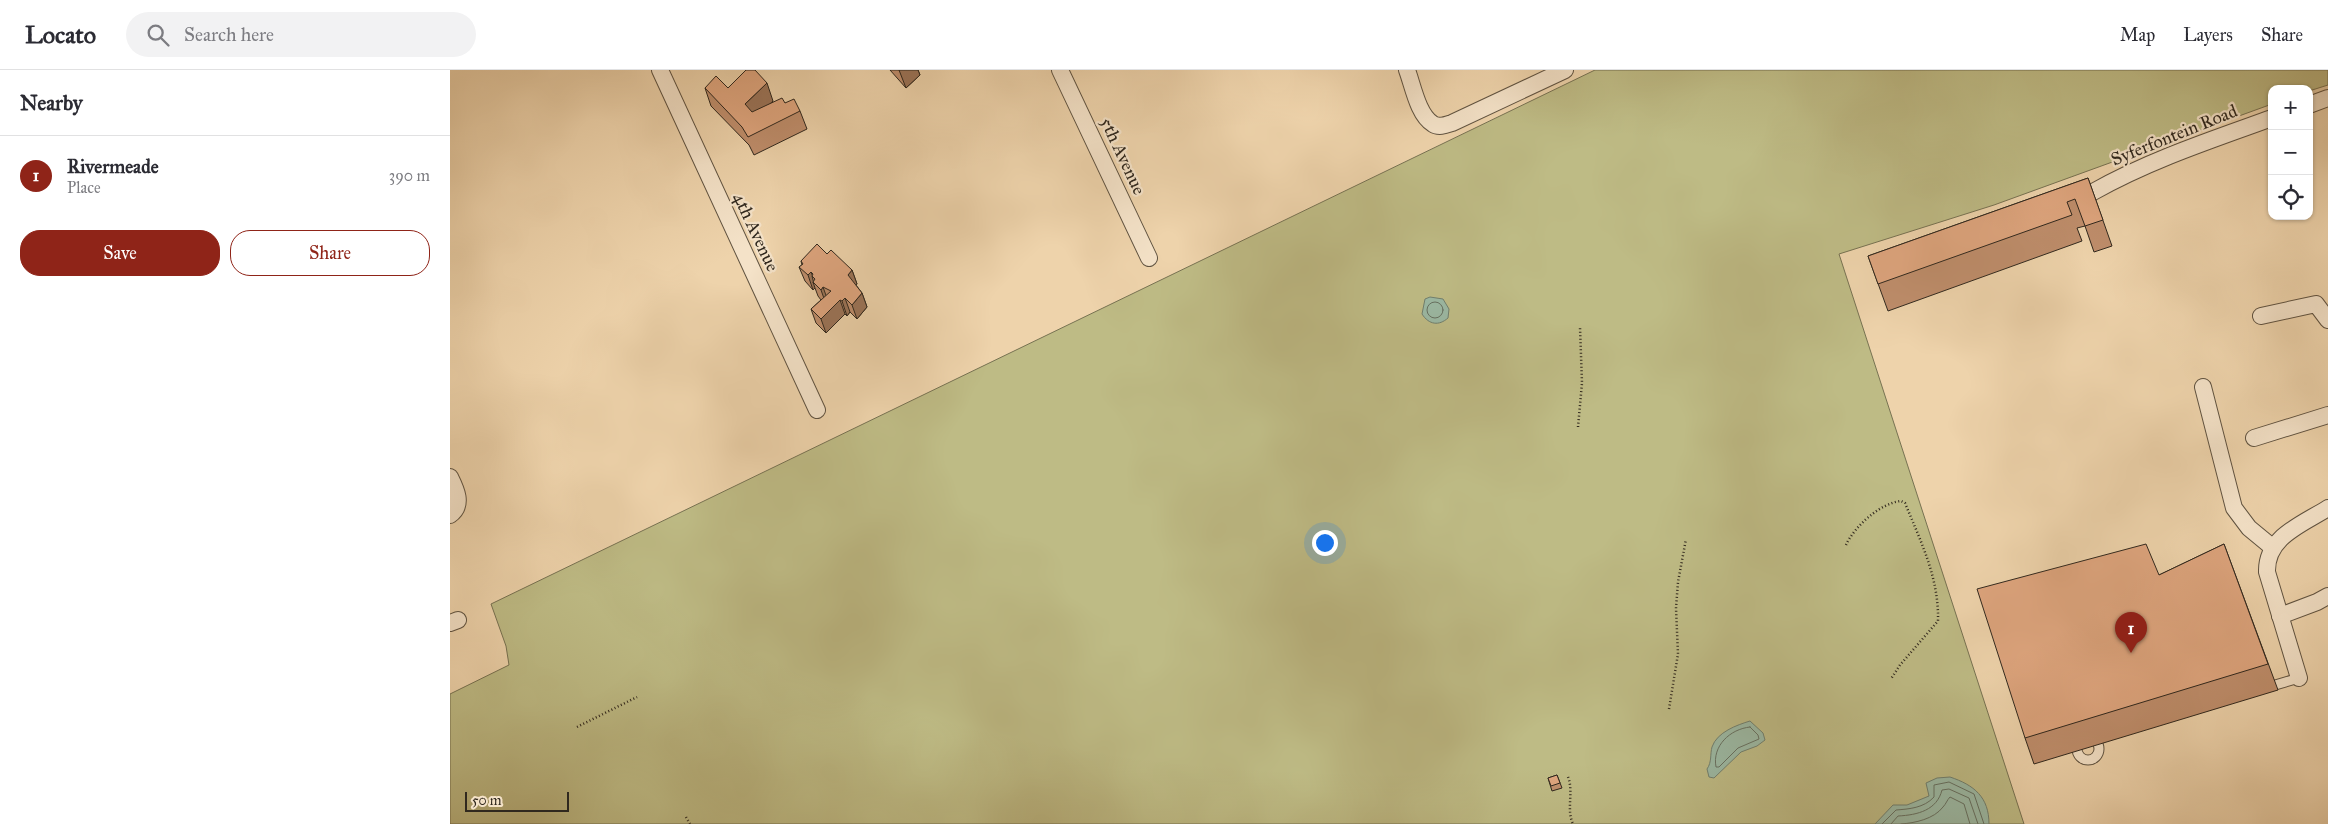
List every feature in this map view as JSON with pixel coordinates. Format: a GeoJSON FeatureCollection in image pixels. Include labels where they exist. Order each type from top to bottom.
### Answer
{"type":"FeatureCollection","features":[{"type":"Feature","properties":{"kind":"street","name":"4th Avenue"},"geometry":{"type":"LineString","coordinates":[[660,70],[817,410]]}},
{"type":"Feature","properties":{"kind":"street","name":"5th Avenue"},"geometry":{"type":"LineString","coordinates":[[1060,70],[1149,258]]}},
{"type":"Feature","properties":{"kind":"street"},"geometry":{"type":"LineString","coordinates":[[1407,70],[1424,114],[1433,125],[1440,126],[1452,123],[1565,70]]}},
{"type":"Feature","properties":{"kind":"street"},"geometry":{"type":"LineString","coordinates":[[2313,103],[2328,98]]}},
{"type":"Feature","properties":{"kind":"street","name":"Syferfontein Road"},"geometry":{"type":"LineString","coordinates":[[2093,192],[2132,170],[2163,157],[2268,119]]}},
{"type":"Feature","properties":{"kind":"street"},"geometry":{"type":"LineString","coordinates":[[2261,316],[2316,304],[2328,320]]}},
{"type":"Feature","properties":{"kind":"street"},"geometry":{"type":"LineString","coordinates":[[2203,387],[2234,508],[2248,528],[2272,547]]}},
{"type":"Feature","properties":{"kind":"street"},"geometry":{"type":"LineString","coordinates":[[2254,438],[2328,416]]}},
{"type":"Feature","properties":{"kind":"street"},"geometry":{"type":"LineString","coordinates":[[450,477],[457,492],[458,503],[455,511],[450,515]]}},
{"type":"Feature","properties":{"kind":"street"},"geometry":{"type":"LineString","coordinates":[[2299,678],[2267,572],[2267,563],[2272,547],[2284,536],[2328,508]]}},
{"type":"Feature","properties":{"kind":"street"},"geometry":{"type":"LineString","coordinates":[[2280,616],[2328,596]]}},
{"type":"Feature","properties":{"kind":"lane"},"geometry":{"type":"LineString","coordinates":[[2252,692],[2299,678]]}},
{"type":"Feature","properties":{"kind":"lane"},"geometry":{"type":"LineString","coordinates":[[2098,745],[2109,737]]}},
{"type":"Feature","properties":{"kind":"path"},"geometry":{"type":"LineString","coordinates":[[1578,428],[1582,383],[1580,327]]}},
{"type":"Feature","properties":{"kind":"path"},"geometry":{"type":"LineString","coordinates":[[1846,545],[1853,532],[1873,515],[1901,502],[1905,503],[1934,576],[1938,594],[1938,621],[1900,665],[1891,679]]}},
{"type":"Feature","properties":{"kind":"path"},"geometry":{"type":"LineString","coordinates":[[1669,708],[1678,654],[1676,608],[1678,582],[1686,538]]}},
{"type":"Feature","properties":{"kind":"path"},"geometry":{"type":"LineString","coordinates":[[577,727],[638,697]]}},
{"type":"Feature","properties":{"kind":"path"},"geometry":{"type":"LineString","coordinates":[[1568,777],[1571,789],[1570,815],[1572,824]]}},
{"type":"Feature","properties":{"kind":"path"},"geometry":{"type":"LineString","coordinates":[[686,817],[690,824]]}},
{"type":"Feature","properties":{"kind":"shaded area"},"geometry":{"type":"Polygon","coordinates":[[[1595,70],[2328,70],[2328,85],[2313,90],[2313,85],[2268,85],[2268,105],[1994,205],[1839,254],[2024,824],[450,824],[450,694],[509,665],[506,646],[491,604],[1595,70]]]}},
{"type":"Feature","properties":{"kind":"water"},"geometry":{"type":"Polygon","coordinates":[[[1430,297],[1443,299],[1449,309],[1448,318],[1445,321],[1434,323],[1422,314],[1425,299],[1430,297]]]}},
{"type":"Feature","properties":{"kind":"water"},"geometry":{"type":"Polygon","coordinates":[[[1750,721],[1763,733],[1765,740],[1757,746],[1741,752],[1714,778],[1709,777],[1707,769],[1710,764],[1712,747],[1718,737],[1728,730],[1750,721]]]}},
{"type":"Feature","properties":{"kind":"water"},"geometry":{"type":"Polygon","coordinates":[[[1950,777],[1959,780],[1979,793],[1986,806],[1989,824],[1875,824],[1893,805],[1907,805],[1929,796],[1926,783],[1937,778],[1950,777]]]}},
{"type":"Feature","properties":{"kind":"building"},"geometry":{"type":"Polygon","coordinates":[[[746,70],[755,70],[767,83],[745,104],[752,112],[782,98],[785,103],[794,99],[800,111],[748,137],[742,127],[705,88],[716,76],[728,88],[746,70]]]}},
{"type":"Feature","properties":{"kind":"building"},"geometry":{"type":"Polygon","coordinates":[[[2088,178],[2103,220],[2085,226],[2075,199],[2067,202],[2072,215],[1878,284],[1868,256],[2088,178]]]}},
{"type":"Feature","properties":{"kind":"building"},"geometry":{"type":"Polygon","coordinates":[[[817,244],[827,254],[831,250],[852,270],[848,275],[862,293],[852,305],[845,298],[842,301],[840,300],[821,319],[811,309],[831,291],[823,287],[821,290],[813,282],[815,279],[812,276],[813,274],[811,272],[808,275],[799,267],[803,264],[801,261],[817,244]]]}},
{"type":"Feature","properties":{"kind":"building"},"geometry":{"type":"Polygon","coordinates":[[[2146,544],[2159,575],[2224,544],[2268,664],[2025,738],[1977,589],[2146,544]]]}},
{"type":"Feature","properties":{"kind":"building"},"geometry":{"type":"Polygon","coordinates":[[[1557,775],[1560,783],[1551,786],[1548,778],[1557,775]]]}},
{"type":"Feature","properties":{"kind":"place","name":"Rivermeade"},"geometry":{"type":"Point","coordinates":[2131,653]}}]}
